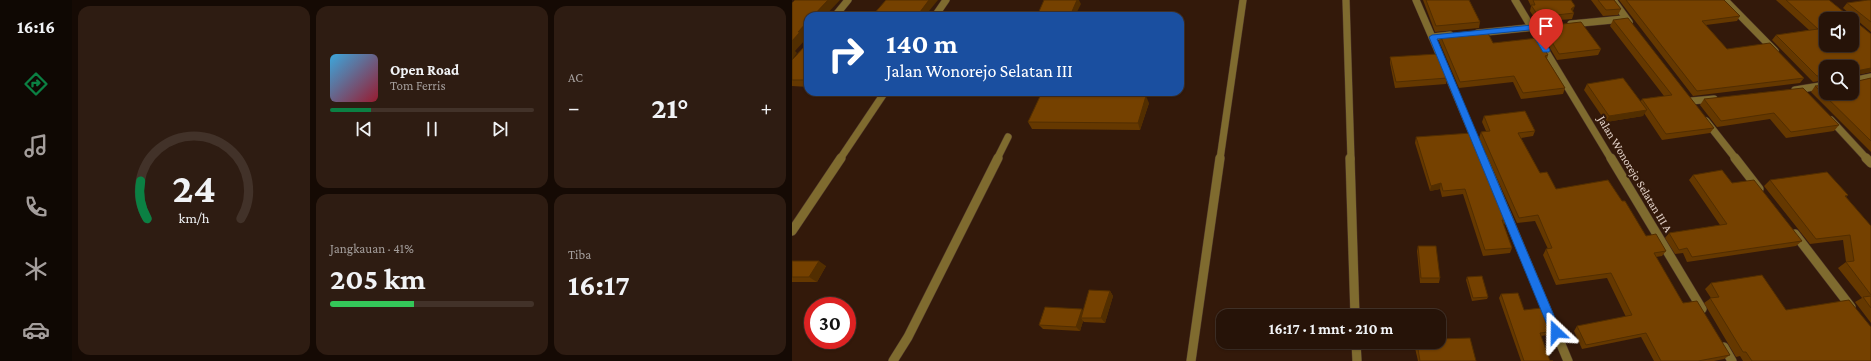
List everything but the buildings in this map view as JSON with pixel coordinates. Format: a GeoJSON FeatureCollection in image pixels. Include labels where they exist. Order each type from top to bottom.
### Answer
{"type":"FeatureCollection","features":[{"type":"Feature","properties":{"kind":"street"},"geometry":{"type":"LineString","coordinates":[[838,12],[848,0]]}},
{"type":"Feature","properties":{"kind":"street"},"geometry":{"type":"LineString","coordinates":[[938,12],[946,0]]}},
{"type":"Feature","properties":{"kind":"street"},"geometry":{"type":"LineString","coordinates":[[1191,361],[1243,0]]}},
{"type":"Feature","properties":{"kind":"street"},"geometry":{"type":"LineString","coordinates":[[1346,0],[1355,309]]}},
{"type":"Feature","properties":{"kind":"street"},"geometry":{"type":"LineString","coordinates":[[1416,0],[1568,361]]}},
{"type":"Feature","properties":{"kind":"street","name":"Jalan Wonorejo Selatan III A"},"geometry":{"type":"LineString","coordinates":[[1516,0],[1704,314]]}},
{"type":"Feature","properties":{"kind":"street"},"geometry":{"type":"LineString","coordinates":[[1613,0],[1636,30]]}},
{"type":"Feature","properties":{"kind":"street"},"geometry":{"type":"LineString","coordinates":[[1725,0],[1780,56]]}},
{"type":"Feature","properties":{"kind":"street"},"geometry":{"type":"LineString","coordinates":[[1471,33],[1627,19]]}},
{"type":"Feature","properties":{"kind":"street"},"geometry":{"type":"LineString","coordinates":[[1432,37],[1456,35]]}},
{"type":"Feature","properties":{"kind":"street"},"geometry":{"type":"LineString","coordinates":[[1859,80],[1871,77]]}},
{"type":"Feature","properties":{"kind":"street"},"geometry":{"type":"LineString","coordinates":[[1803,79],[1811,87]]}},
{"type":"Feature","properties":{"kind":"street"},"geometry":{"type":"LineString","coordinates":[[1786,91],[1804,92],[1811,87],[1819,86]]}},
{"type":"Feature","properties":{"kind":"street"},"geometry":{"type":"LineString","coordinates":[[792,231],[881,96]]}},
{"type":"Feature","properties":{"kind":"street"},"geometry":{"type":"LineString","coordinates":[[1722,98],[1693,105],[1764,195]]}},
{"type":"Feature","properties":{"kind":"street"},"geometry":{"type":"LineString","coordinates":[[1823,112],[1871,163]]}},
{"type":"Feature","properties":{"kind":"street"},"geometry":{"type":"LineString","coordinates":[[893,361],[908,337],[1008,137]]}},
{"type":"Feature","properties":{"kind":"street"},"geometry":{"type":"LineString","coordinates":[[1788,226],[1856,314]]}},
{"type":"Feature","properties":{"kind":"street"},"geometry":{"type":"LineString","coordinates":[[1720,341],[1732,361]]}},
{"type":"Feature","properties":{"kind":"street"},"geometry":{"type":"LineString","coordinates":[[1356,349],[1357,361]]}},
{"type":"Feature","properties":{"kind":"route"},"geometry":{"type":"LineString","coordinates":[[1546,50],[1532,27],[1432,37],[1556,332]]}}]}
